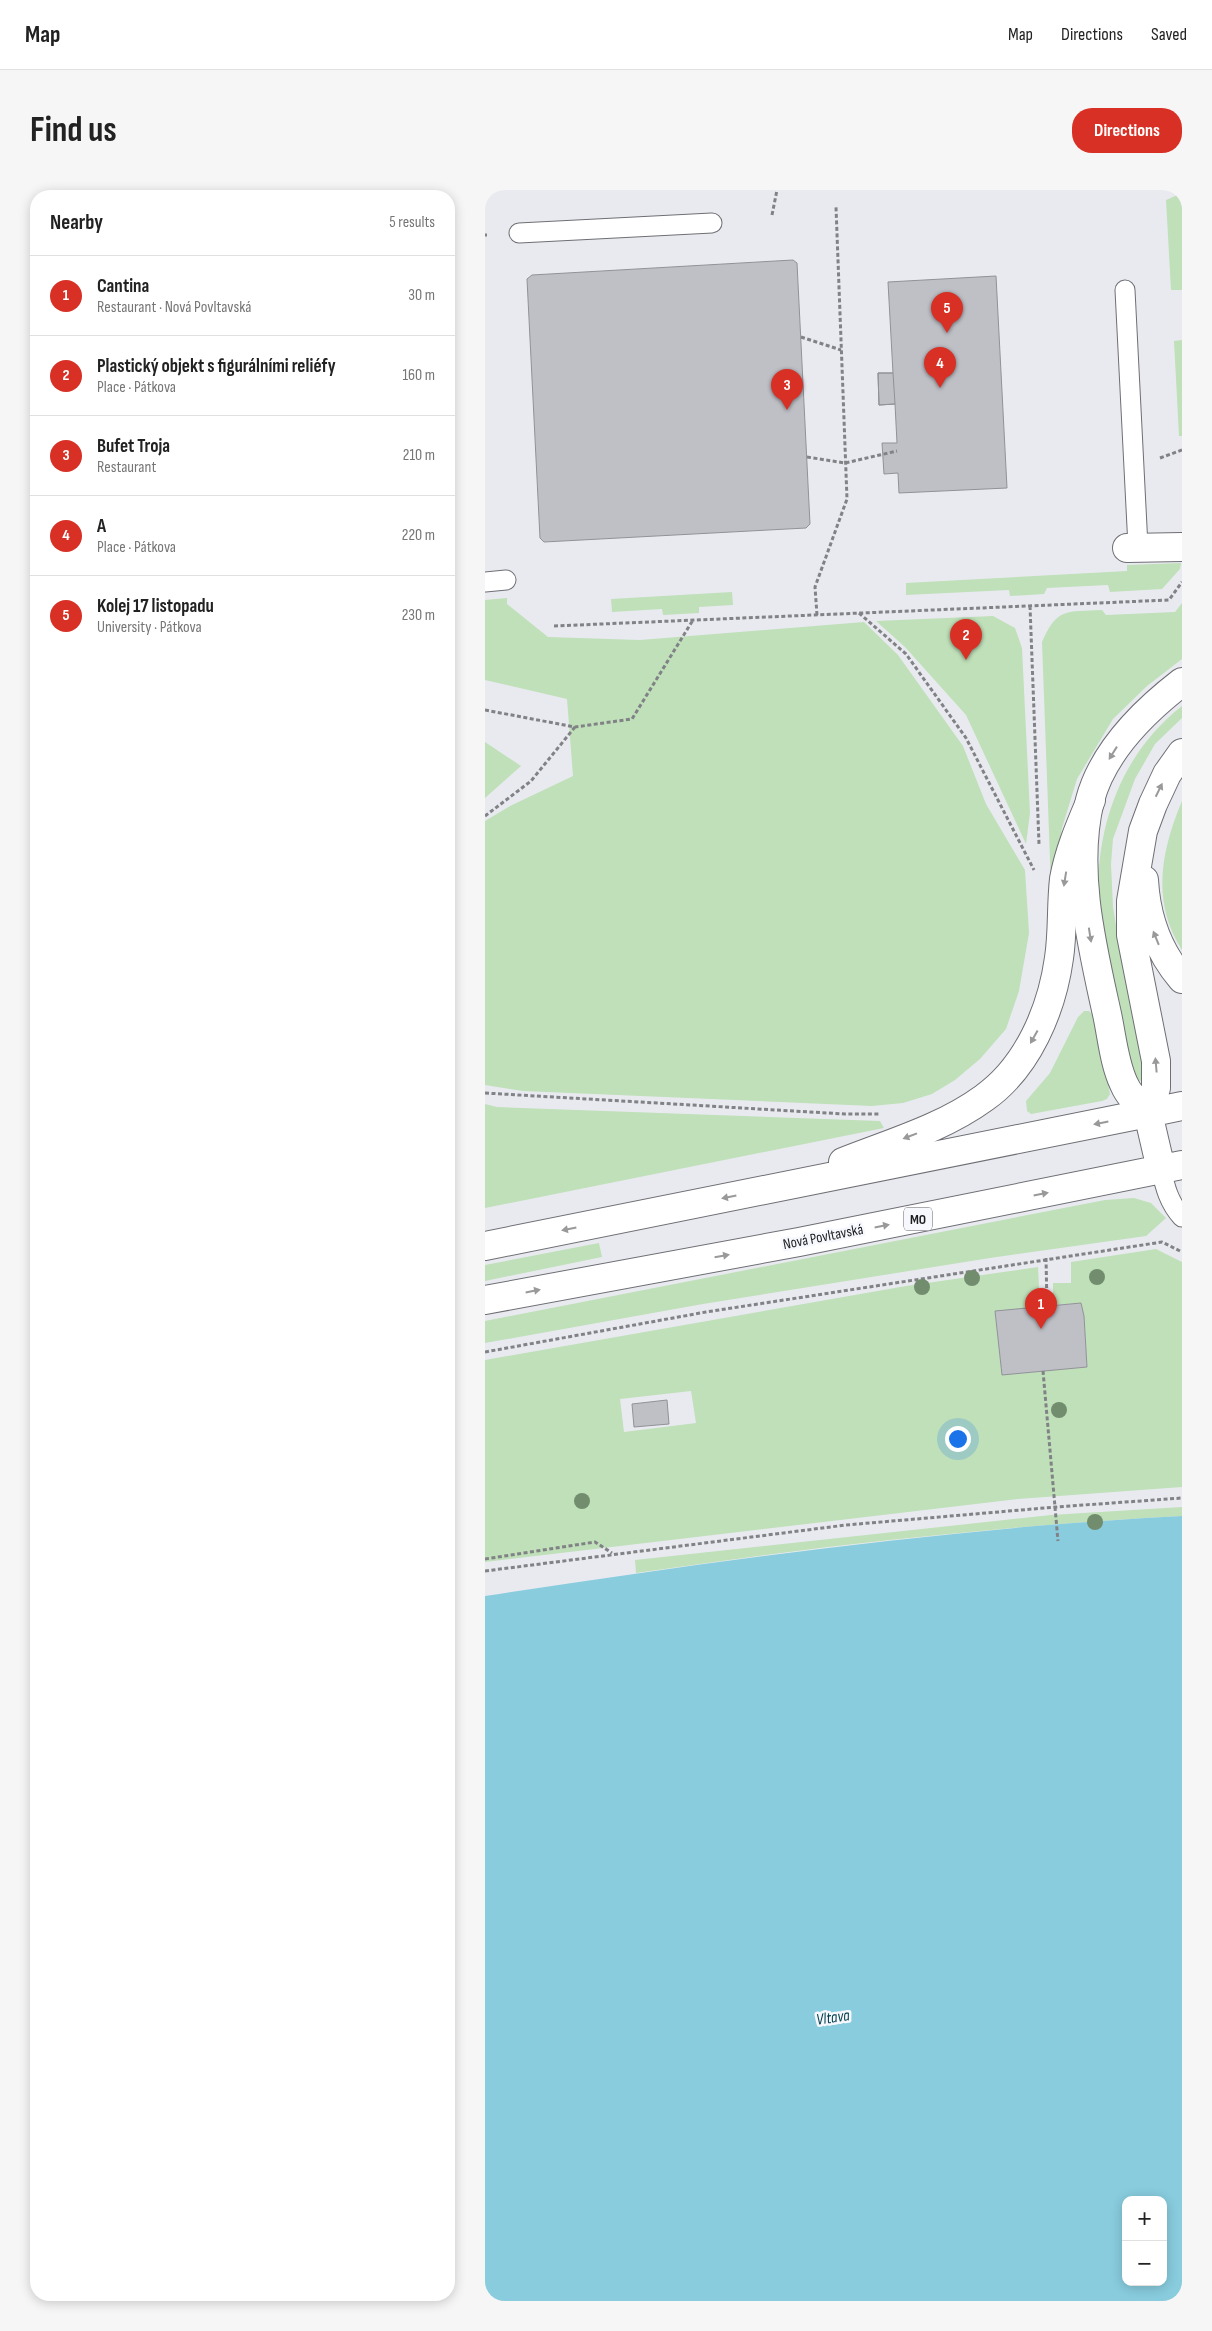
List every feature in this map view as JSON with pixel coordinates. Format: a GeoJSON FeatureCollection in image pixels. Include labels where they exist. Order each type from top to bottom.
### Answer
{"type":"FeatureCollection","features":[{"type":"Feature","properties":{"kind":"main road"},"geometry":{"type":"LineString","coordinates":[[1133,547],[1182,547]]}},
{"type":"Feature","properties":{"kind":"main road"},"geometry":{"type":"LineString","coordinates":[[777,1188],[949,1119],[986,1097],[1013,1070],[1037,1031],[1053,990],[1059,958],[1065,878],[1073,842],[1091,800],[1112,754],[1127,732],[1143,714],[1182,682]]}},
{"type":"Feature","properties":{"kind":"main road"},"geometry":{"type":"LineString","coordinates":[[1149,1113],[1156,1088],[1156,1060],[1131,935],[1131,901],[1143,831],[1167,774],[1182,753]]}},
{"type":"Feature","properties":{"kind":"main road"},"geometry":{"type":"LineString","coordinates":[[1091,800],[1084,866],[1085,904],[1119,1072],[1133,1098],[1149,1113],[1171,1167]]}},
{"type":"Feature","properties":{"kind":"main road"},"geometry":{"type":"LineString","coordinates":[[1143,831],[1144,882],[1154,935],[1164,956],[1182,979]]}},
{"type":"Feature","properties":{"kind":"main road"},"geometry":{"type":"LineString","coordinates":[[485,1246],[1182,1106]]}},
{"type":"Feature","properties":{"kind":"main road","name":"Nová Povltavská"},"geometry":{"type":"LineString","coordinates":[[485,1300],[903,1222],[1171,1167]]}},
{"type":"Feature","properties":{"kind":"lane"},"geometry":{"type":"LineString","coordinates":[[519,233],[713,223]]}},
{"type":"Feature","properties":{"kind":"lane"},"geometry":{"type":"LineString","coordinates":[[1125,290],[1133,547]]}},
{"type":"Feature","properties":{"kind":"lane"},"geometry":{"type":"LineString","coordinates":[[485,582],[506,580]]}},
{"type":"Feature","properties":{"kind":"lane"},"geometry":{"type":"LineString","coordinates":[[1171,1167],[1165,1188],[1173,1208],[1182,1217]]}},
{"type":"Feature","properties":{"kind":"path"},"geometry":{"type":"LineString","coordinates":[[772,215],[777,190]]}},
{"type":"Feature","properties":{"kind":"path"},"geometry":{"type":"LineString","coordinates":[[1179,190],[1182,196]]}},
{"type":"Feature","properties":{"kind":"path"},"geometry":{"type":"LineString","coordinates":[[817,615],[815,588],[847,499],[836,207]]}},
{"type":"Feature","properties":{"kind":"path"},"geometry":{"type":"LineString","coordinates":[[801,337],[841,350]]}},
{"type":"Feature","properties":{"kind":"path"},"geometry":{"type":"LineString","coordinates":[[1159,458],[1182,450]]}},
{"type":"Feature","properties":{"kind":"path"},"geometry":{"type":"LineString","coordinates":[[807,457],[845,463],[897,451]]}},
{"type":"Feature","properties":{"kind":"path"},"geometry":{"type":"LineString","coordinates":[[554,626],[1169,600],[1182,582]]}},
{"type":"Feature","properties":{"kind":"path"},"geometry":{"type":"LineString","coordinates":[[1030,606],[1039,854]]}},
{"type":"Feature","properties":{"kind":"path"},"geometry":{"type":"LineString","coordinates":[[859,613],[906,654],[966,738],[1035,871]]}},
{"type":"Feature","properties":{"kind":"path"},"geometry":{"type":"LineString","coordinates":[[485,710],[575,727],[632,718],[693,620]]}},
{"type":"Feature","properties":{"kind":"path"},"geometry":{"type":"LineString","coordinates":[[485,816],[531,780],[575,727]]}},
{"type":"Feature","properties":{"kind":"path"},"geometry":{"type":"LineString","coordinates":[[485,1093],[845,1114],[881,1114]]}},
{"type":"Feature","properties":{"kind":"path"},"geometry":{"type":"LineString","coordinates":[[485,1352],[706,1312],[1046,1258],[1162,1242],[1182,1252]]}},
{"type":"Feature","properties":{"kind":"path"},"geometry":{"type":"LineString","coordinates":[[1046,1258],[1047,1306]]}},
{"type":"Feature","properties":{"kind":"path"},"geometry":{"type":"LineString","coordinates":[[1043,1371],[1058,1541]]}},
{"type":"Feature","properties":{"kind":"path"},"geometry":{"type":"LineString","coordinates":[[485,1571],[846,1526],[1055,1507],[1182,1498]]}},
{"type":"Feature","properties":{"kind":"path"},"geometry":{"type":"LineString","coordinates":[[485,1559],[595,1542],[613,1554]]}},
{"type":"Feature","properties":{"kind":"green space"},"geometry":{"type":"Polygon","coordinates":[[[1182,193],[1182,290],[1171,290],[1166,200],[1182,193]]]}},
{"type":"Feature","properties":{"kind":"green space"},"geometry":{"type":"Polygon","coordinates":[[[1182,340],[1182,436],[1179,436],[1174,341],[1182,340]]]}},
{"type":"Feature","properties":{"kind":"green space"},"geometry":{"type":"Polygon","coordinates":[[[1181,563],[1180,569],[1162,589],[1110,592],[1108,585],[1047,588],[1044,594],[1010,596],[1009,590],[906,595],[906,583],[1127,571],[1127,565],[1181,563]]]}},
{"type":"Feature","properties":{"kind":"green space"},"geometry":{"type":"Polygon","coordinates":[[[732,592],[733,605],[699,607],[699,613],[663,615],[662,609],[612,612],[611,599],[732,592]]]}},
{"type":"Feature","properties":{"kind":"green space"},"geometry":{"type":"Polygon","coordinates":[[[507,598],[507,604],[548,637],[640,640],[864,622],[898,655],[963,746],[986,804],[1025,870],[1029,933],[1019,991],[1006,1029],[980,1059],[955,1080],[932,1094],[903,1103],[872,1106],[523,1091],[485,1085],[485,821],[510,806],[573,776],[567,699],[485,680],[485,600],[507,598]]]}},
{"type":"Feature","properties":{"kind":"green space"},"geometry":{"type":"Polygon","coordinates":[[[1182,603],[1182,659],[1147,686],[1113,719],[1077,779],[1062,828],[1051,887],[1042,642],[1047,631],[1058,617],[1072,612],[1102,610],[1106,615],[1175,612],[1182,603]]]}},
{"type":"Feature","properties":{"kind":"green space"},"geometry":{"type":"Polygon","coordinates":[[[993,616],[1015,628],[1022,648],[1030,813],[1026,844],[966,715],[905,647],[876,621],[993,616]]]}},
{"type":"Feature","properties":{"kind":"green space"},"geometry":{"type":"Polygon","coordinates":[[[1182,706],[1182,718],[1155,744],[1135,779],[1113,839],[1111,864],[1113,907],[1145,1076],[1140,1081],[1134,1077],[1101,928],[1098,883],[1100,854],[1114,799],[1126,773],[1141,748],[1160,726],[1182,706]]]}},
{"type":"Feature","properties":{"kind":"green space"},"geometry":{"type":"Polygon","coordinates":[[[485,742],[521,766],[485,798],[485,742]]]}},
{"type":"Feature","properties":{"kind":"green space"},"geometry":{"type":"Polygon","coordinates":[[[1182,801],[1182,950],[1172,932],[1166,914],[1163,876],[1169,839],[1182,801]]]}},
{"type":"Feature","properties":{"kind":"green space"},"geometry":{"type":"Polygon","coordinates":[[[1084,1011],[1089,1011],[1095,1017],[1110,1094],[1107,1099],[1102,1101],[1031,1114],[1027,1111],[1026,1101],[1050,1073],[1078,1017],[1084,1011]]]}},
{"type":"Feature","properties":{"kind":"green space"},"geometry":{"type":"Polygon","coordinates":[[[485,1104],[497,1107],[880,1121],[884,1128],[485,1208],[485,1104]]]}},
{"type":"Feature","properties":{"kind":"green space"},"geometry":{"type":"Polygon","coordinates":[[[1134,1198],[1151,1203],[1166,1218],[1146,1236],[990,1258],[703,1304],[485,1343],[485,1321],[1105,1200],[1134,1198]]]}},
{"type":"Feature","properties":{"kind":"green space"},"geometry":{"type":"Polygon","coordinates":[[[599,1243],[602,1257],[485,1281],[485,1265],[599,1243]]]}},
{"type":"Feature","properties":{"kind":"green space"},"geometry":{"type":"Polygon","coordinates":[[[1156,1249],[1182,1262],[1182,1487],[1018,1499],[485,1562],[485,1360],[906,1286],[1038,1267],[1040,1306],[995,1312],[1002,1375],[1087,1367],[1084,1316],[1081,1303],[1053,1305],[1053,1283],[1071,1283],[1071,1262],[1156,1249]],[[691,1391],[620,1399],[624,1432],[696,1423],[691,1391]]]}},
{"type":"Feature","properties":{"kind":"green space"},"geometry":{"type":"Polygon","coordinates":[[[1182,1507],[1182,1516],[1045,1525],[908,1538],[636,1573],[635,1560],[1051,1515],[1182,1507]]]}},
{"type":"Feature","properties":{"kind":"water","name":"Vltava"},"geometry":{"type":"Polygon","coordinates":[[[1182,1516],[1182,2301],[485,2301],[485,1596],[745,1558],[920,1537],[1094,1521],[1182,1516]]]}},
{"type":"Feature","properties":{"kind":"building"},"geometry":{"type":"Polygon","coordinates":[[[793,260],[797,263],[810,524],[806,528],[544,542],[540,538],[527,279],[532,275],[793,260]]]}},
{"type":"Feature","properties":{"kind":"building"},"geometry":{"type":"Polygon","coordinates":[[[996,276],[1007,488],[899,493],[898,473],[884,474],[882,443],[897,443],[895,404],[879,405],[878,373],[893,373],[888,282],[996,276]]]}},
{"type":"Feature","properties":{"kind":"building"},"geometry":{"type":"Polygon","coordinates":[[[878,373],[893,373],[895,404],[879,405],[878,373]]]}},
{"type":"Feature","properties":{"kind":"building"},"geometry":{"type":"Polygon","coordinates":[[[1081,1303],[1084,1316],[1087,1367],[1002,1375],[995,1311],[1081,1303]]]}},
{"type":"Feature","properties":{"kind":"building"},"geometry":{"type":"Polygon","coordinates":[[[667,1400],[669,1424],[634,1427],[632,1404],[667,1400]]]}},
{"type":"Feature","properties":{"kind":"place","name":"Kolej 17 listopadu"},"geometry":{"type":"Point","coordinates":[947,333]}},
{"type":"Feature","properties":{"kind":"place","name":"A"},"geometry":{"type":"Point","coordinates":[940,388]}},
{"type":"Feature","properties":{"kind":"place","name":"Bufet Troja"},"geometry":{"type":"Point","coordinates":[787,410]}},
{"type":"Feature","properties":{"kind":"place","name":"Plastický objekt s figurálními reliéfy"},"geometry":{"type":"Point","coordinates":[966,660]}},
{"type":"Feature","properties":{"kind":"place","name":"Cantina"},"geometry":{"type":"Point","coordinates":[1041,1329]}}]}
